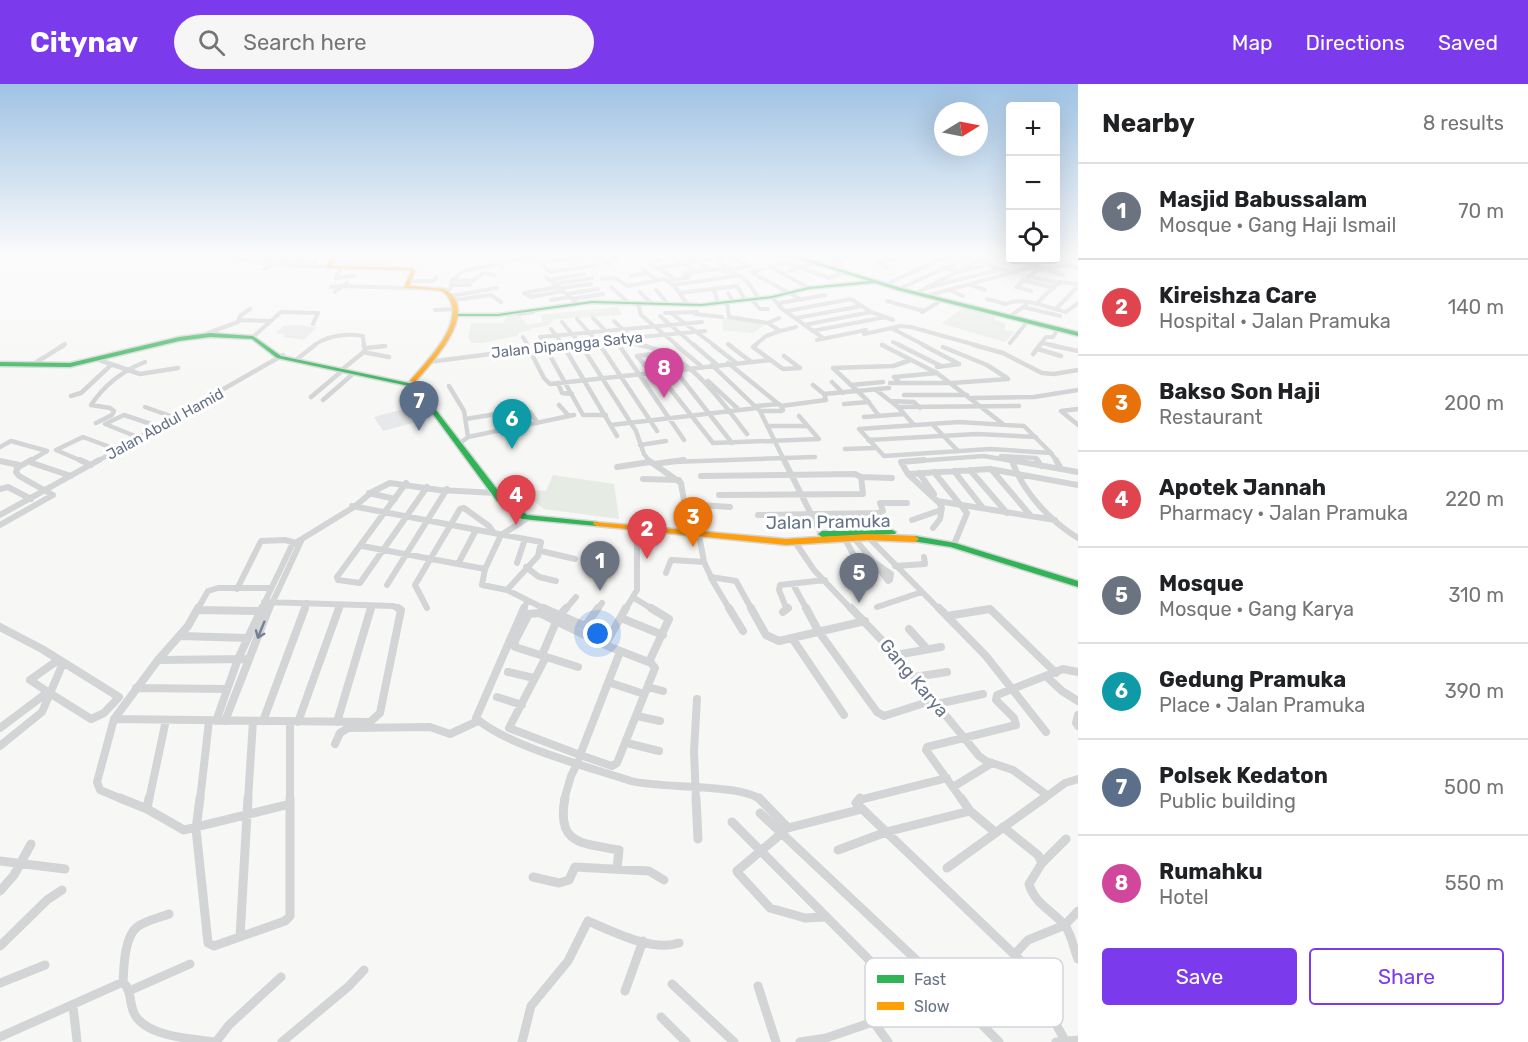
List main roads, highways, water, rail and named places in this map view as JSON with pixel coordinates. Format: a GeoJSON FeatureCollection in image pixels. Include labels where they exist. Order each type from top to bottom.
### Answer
{"type":"FeatureCollection","features":[{"type":"Feature","properties":{"kind":"main road"},"geometry":{"type":"LineString","coordinates":[[413,381],[450,332],[452,300]]}},
{"type":"Feature","properties":{"kind":"main road"},"geometry":{"type":"LineString","coordinates":[[455,300],[477,318],[519,314],[550,300]]}},
{"type":"Feature","properties":{"kind":"main road"},"geometry":{"type":"LineString","coordinates":[[602,300],[631,305],[652,304],[666,311],[687,304],[698,310],[734,300]]}},
{"type":"Feature","properties":{"kind":"main road"},"geometry":{"type":"LineString","coordinates":[[942,300],[1078,334]]}},
{"type":"Feature","properties":{"kind":"main road","name":"Jalan Pramuka"},"geometry":{"type":"LineString","coordinates":[[0,363],[79,362],[162,340],[208,333],[254,336],[281,356],[331,368]]}},
{"type":"Feature","properties":{"kind":"main road","name":"Jalan Pramuka"},"geometry":{"type":"LineString","coordinates":[[0,363],[62,366],[99,360],[170,340],[209,335],[253,338],[281,356],[331,368],[413,381],[463,441],[488,477],[514,505],[524,510],[699,535],[868,537],[933,541],[993,556],[1078,582]]}},
{"type":"Feature","properties":{"kind":"main road","name":"Jalan Pramuka"},"geometry":{"type":"LineString","coordinates":[[343,370],[407,383],[438,411]]}},
{"type":"Feature","properties":{"kind":"main road","name":"Jalan Pramuka"},"geometry":{"type":"LineString","coordinates":[[463,441],[495,492],[515,512],[528,518],[637,529],[689,530],[795,542],[852,531],[895,532],[955,542],[993,556]]}},
{"type":"Feature","properties":{"kind":"place","name":"Rumahku"},"geometry":{"type":"Point","coordinates":[664,398]}},
{"type":"Feature","properties":{"kind":"place","name":"Polsek Kedaton"},"geometry":{"type":"Point","coordinates":[419,431]}},
{"type":"Feature","properties":{"kind":"place","name":"Gedung Pramuka"},"geometry":{"type":"Point","coordinates":[512,449]}},
{"type":"Feature","properties":{"kind":"place","name":"Apotek Jannah"},"geometry":{"type":"Point","coordinates":[516,525]}},
{"type":"Feature","properties":{"kind":"place","name":"Bakso Son Haji"},"geometry":{"type":"Point","coordinates":[693,547]}},
{"type":"Feature","properties":{"kind":"place","name":"Kireishza Care"},"geometry":{"type":"Point","coordinates":[647,559]}},
{"type":"Feature","properties":{"kind":"place","name":"Masjid Babussalam"},"geometry":{"type":"Point","coordinates":[600,591]}},
{"type":"Feature","properties":{"kind":"place","name":"Mosque"},"geometry":{"type":"Point","coordinates":[859,603]}}]}
